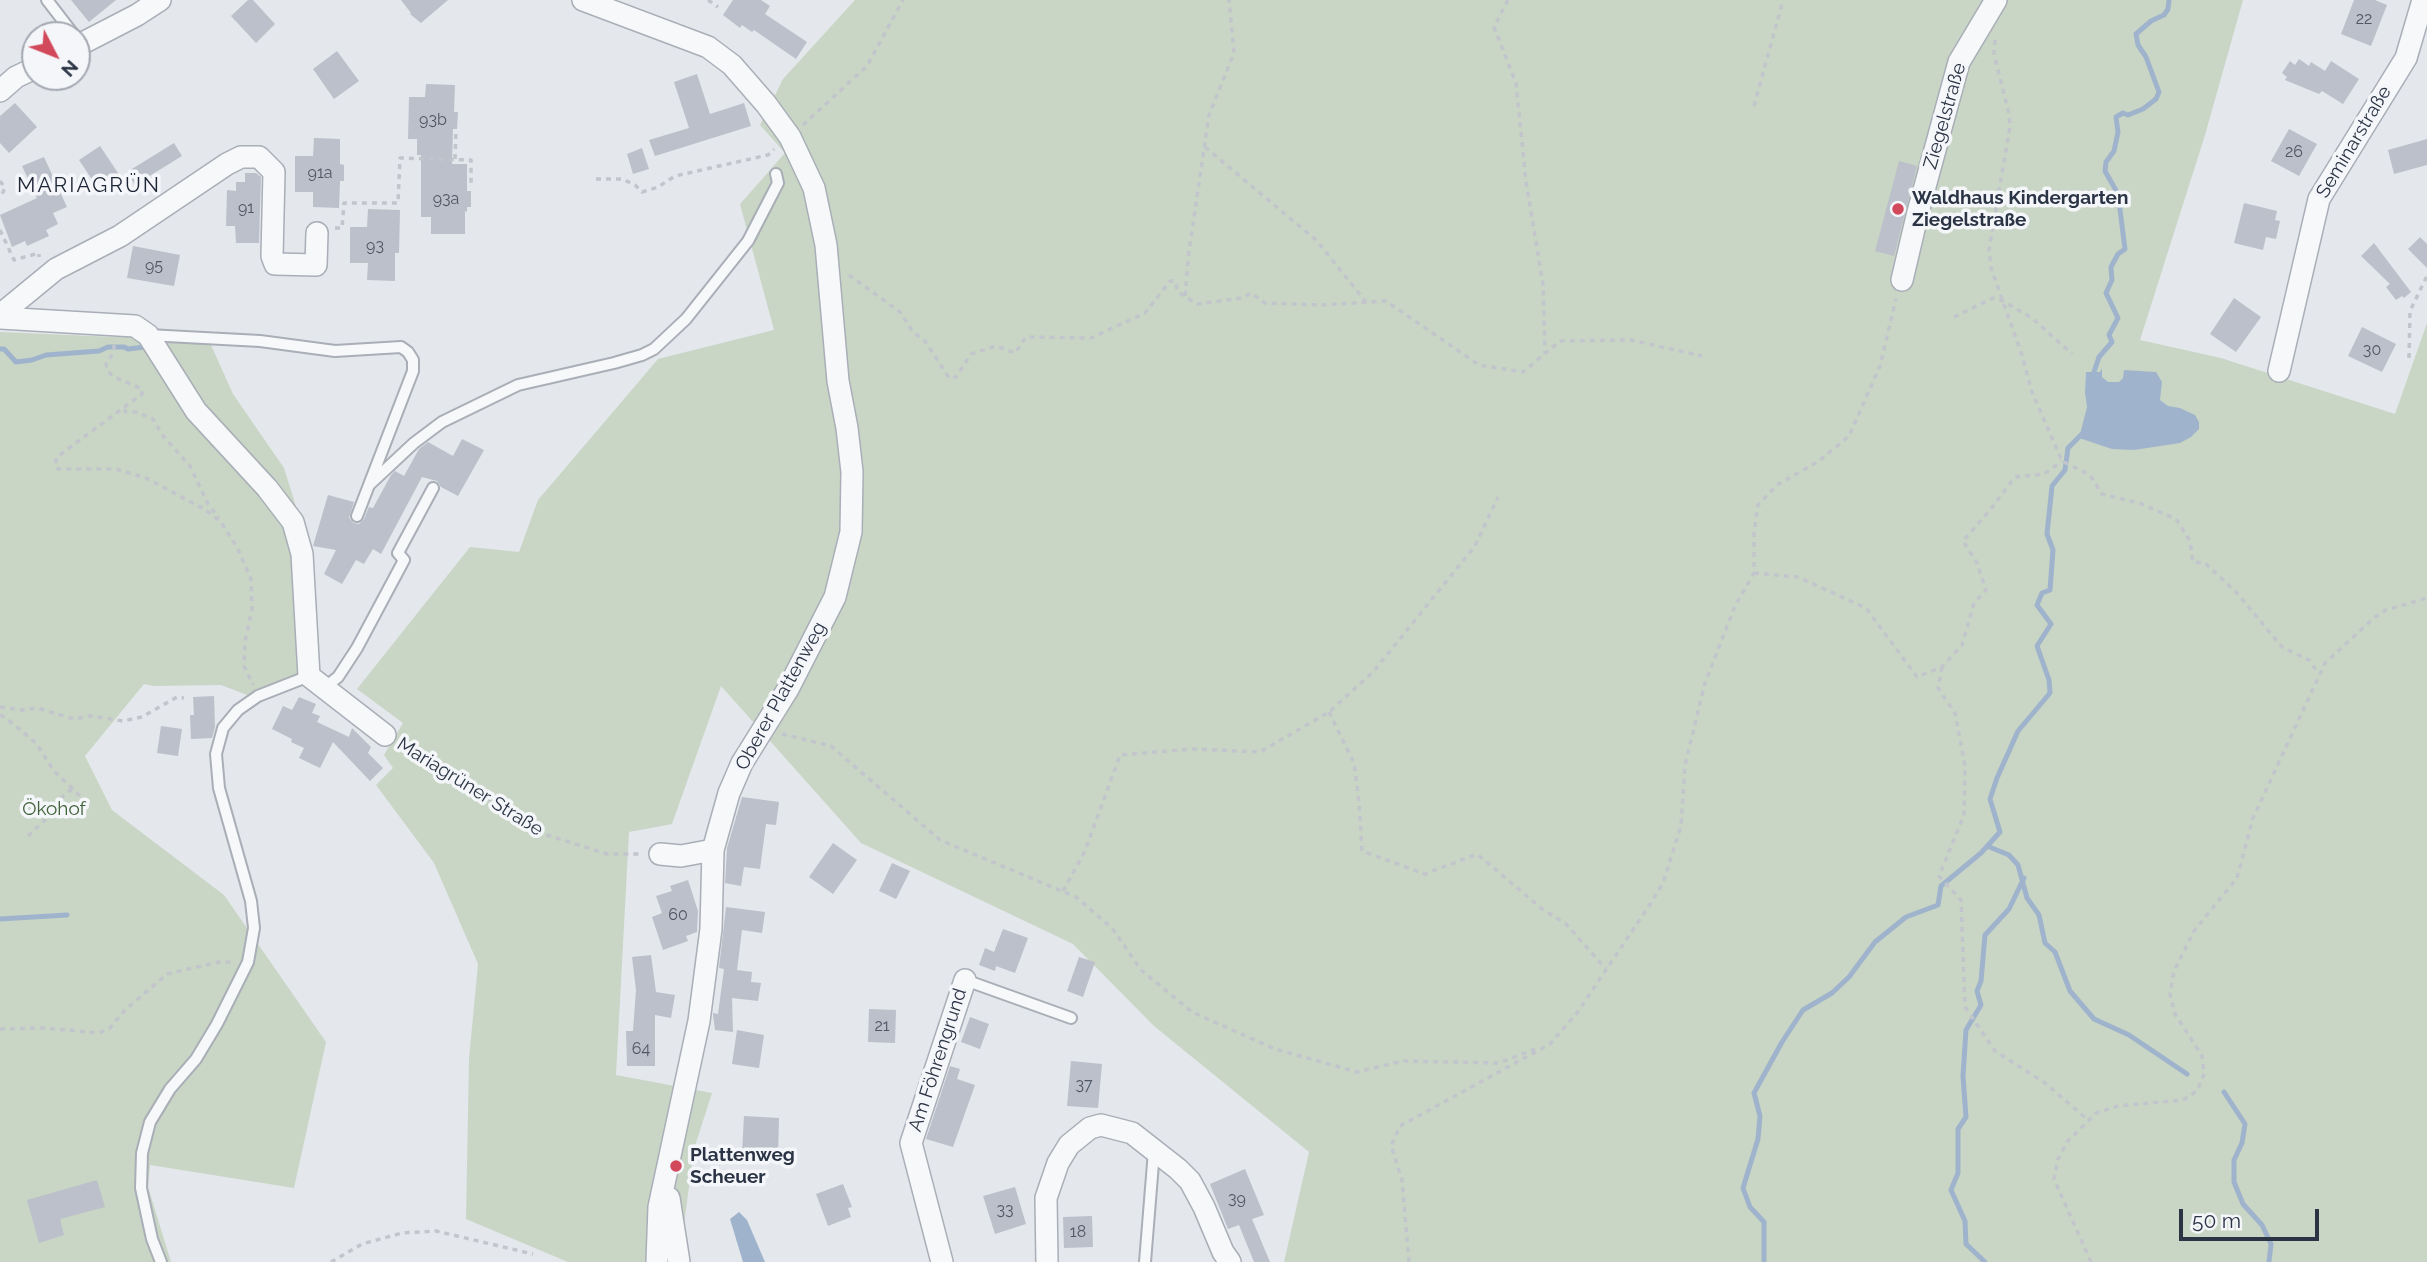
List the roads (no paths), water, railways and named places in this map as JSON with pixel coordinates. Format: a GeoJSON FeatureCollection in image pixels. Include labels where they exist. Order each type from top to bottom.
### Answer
{"type":"FeatureCollection","features":[{"type":"Feature","properties":{"kind":"street"},"geometry":{"type":"LineString","coordinates":[[91,35],[137,15],[160,0]]}},
{"type":"Feature","properties":{"kind":"street","name":"Oberer Plattenweg"},"geometry":{"type":"LineString","coordinates":[[583,0],[708,47],[732,65],[766,104],[782,139],[814,188],[826,245],[838,381],[852,472],[851,532],[835,597],[788,689],[741,763],[729,793],[713,850],[711,929],[699,1021],[659,1207],[657,1262]]}},
{"type":"Feature","properties":{"kind":"street","name":"Ziegelstraße"},"geometry":{"type":"LineString","coordinates":[[1902,280],[1959,62],[1996,0]]}},
{"type":"Feature","properties":{"kind":"street","name":"Seminarstraße"},"geometry":{"type":"LineString","coordinates":[[2279,371],[2319,199],[2406,58],[2423,0]]}},
{"type":"Feature","properties":{"kind":"street"},"geometry":{"type":"LineString","coordinates":[[0,91],[21,75]]}},
{"type":"Feature","properties":{"kind":"street"},"geometry":{"type":"LineString","coordinates":[[0,317],[56,269],[120,236],[241,157],[259,157],[274,172],[272,256],[275,264],[316,265],[317,233]]}},
{"type":"Feature","properties":{"kind":"street"},"geometry":{"type":"LineString","coordinates":[[0,317],[135,326],[148,335],[196,411],[267,488],[293,522],[302,554],[316,682]]}},
{"type":"Feature","properties":{"kind":"street","name":"Mariagrüner Straße"},"geometry":{"type":"LineString","coordinates":[[316,682],[385,735]]}},
{"type":"Feature","properties":{"kind":"street"},"geometry":{"type":"LineString","coordinates":[[660,854],[681,856],[713,850]]}},
{"type":"Feature","properties":{"kind":"street","name":"Am Föhrengrund"},"geometry":{"type":"LineString","coordinates":[[942,1262],[911,1143],[965,980]]}},
{"type":"Feature","properties":{"kind":"street"},"geometry":{"type":"LineString","coordinates":[[1047,1262],[1046,1198],[1058,1163],[1069,1145],[1090,1128],[1101,1125],[1132,1133],[1190,1181],[1230,1262]]}},
{"type":"Feature","properties":{"kind":"street"},"geometry":{"type":"LineString","coordinates":[[665,1178],[678,1262]]}},
{"type":"Feature","properties":{"kind":"lane"},"geometry":{"type":"LineString","coordinates":[[47,0],[62,21]]}},
{"type":"Feature","properties":{"kind":"lane"},"geometry":{"type":"LineString","coordinates":[[369,485],[414,443],[442,422],[519,385],[614,363],[654,349],[686,319],[748,241],[778,183],[776,174]]}},
{"type":"Feature","properties":{"kind":"lane"},"geometry":{"type":"LineString","coordinates":[[148,335],[260,341],[335,351],[401,347],[413,360],[413,371],[357,516]]}},
{"type":"Feature","properties":{"kind":"lane"},"geometry":{"type":"LineString","coordinates":[[161,1262],[152,1239],[141,1188],[142,1153],[150,1122],[170,1089],[196,1059],[217,1024],[247,962],[254,928],[251,901],[219,788],[216,754],[223,727],[238,710],[260,695],[338,677],[357,648],[404,560],[398,553],[433,488]]}},
{"type":"Feature","properties":{"kind":"lane"},"geometry":{"type":"LineString","coordinates":[[965,980],[1071,1018]]}},
{"type":"Feature","properties":{"kind":"lane"},"geometry":{"type":"LineString","coordinates":[[1144,1262],[1154,1149]]}},
{"type":"Feature","properties":{"kind":"water"},"geometry":{"type":"Polygon","coordinates":[[[2102,368],[2102,377],[2108,382],[2119,382],[2123,378],[2124,370],[2156,372],[2162,382],[2160,400],[2168,406],[2195,415],[2199,429],[2180,443],[2134,450],[2112,449],[2079,438],[2087,407],[2086,372],[2100,372],[2102,368]]]}},
{"type":"Feature","properties":{"kind":"water"},"geometry":{"type":"Polygon","coordinates":[[[739,1212],[747,1220],[765,1262],[743,1262],[730,1219],[739,1212]]]}},
{"type":"Feature","properties":{"kind":"waterway"},"geometry":{"type":"LineString","coordinates":[[2095,379],[2094,372],[2099,357],[2112,342],[2109,335],[2118,318],[2106,293],[2112,280],[2111,267],[2118,254],[2125,249],[2118,194],[2105,171],[2106,162],[2114,151],[2118,132],[2116,117],[2143,109],[2156,99],[2159,92],[2146,57],[2138,45],[2136,34],[2151,21],[2164,15],[2169,0]]}},
{"type":"Feature","properties":{"kind":"waterway"},"geometry":{"type":"LineString","coordinates":[[0,349],[4,349],[16,362],[46,355],[99,351],[108,347],[145,347]]}},
{"type":"Feature","properties":{"kind":"waterway"},"geometry":{"type":"LineString","coordinates":[[1764,1262],[1764,1222],[1750,1207],[1743,1188],[1758,1139],[1760,1116],[1754,1093],[1803,1010],[1832,993],[1849,977],[1875,942],[1906,917],[1938,905],[1941,886],[1981,853],[2000,832],[1990,799],[1997,778],[2018,731],[2050,693],[2049,680],[2037,646],[2051,624],[2037,605],[2042,593],[2050,590],[2053,550],[2047,534],[2052,486],[2065,470],[2068,448],[2082,434]]}},
{"type":"Feature","properties":{"kind":"waterway"},"geometry":{"type":"LineString","coordinates":[[1987,846],[2009,855],[2018,865],[2027,898],[2039,915],[2045,943],[2055,952],[2070,991],[2094,1019],[2129,1035],[2187,1074]]}},
{"type":"Feature","properties":{"kind":"waterway"},"geometry":{"type":"LineString","coordinates":[[1985,1262],[1966,1244],[1965,1221],[1951,1190],[1958,1173],[1958,1129],[1966,1117],[1963,1076],[1966,1030],[1981,1005],[1977,991],[1981,981],[1985,935],[2009,909],[2024,878]]}},
{"type":"Feature","properties":{"kind":"waterway"},"geometry":{"type":"LineString","coordinates":[[0,919],[67,915]]}},
{"type":"Feature","properties":{"kind":"waterway"},"geometry":{"type":"LineString","coordinates":[[2224,1092],[2245,1124],[2242,1143],[2234,1160],[2234,1182],[2243,1204],[2262,1225],[2271,1244],[2269,1262]]}},
{"type":"Feature","properties":{"kind":"place","name":"Waldhaus Kindergarten Ziegelstraße"},"geometry":{"type":"Point","coordinates":[1898,209]}},
{"type":"Feature","properties":{"kind":"place","name":"Plattenweg Scheuer"},"geometry":{"type":"Point","coordinates":[676,1166]}},
{"type":"Feature","properties":{"kind":"district","name":"MARIAGRÜN"},"geometry":{"type":"Point","coordinates":[89,186]}},
{"type":"Feature","properties":{"kind":"park label","name":"Ökohof"},"geometry":{"type":"Point","coordinates":[54,809]}}]}
